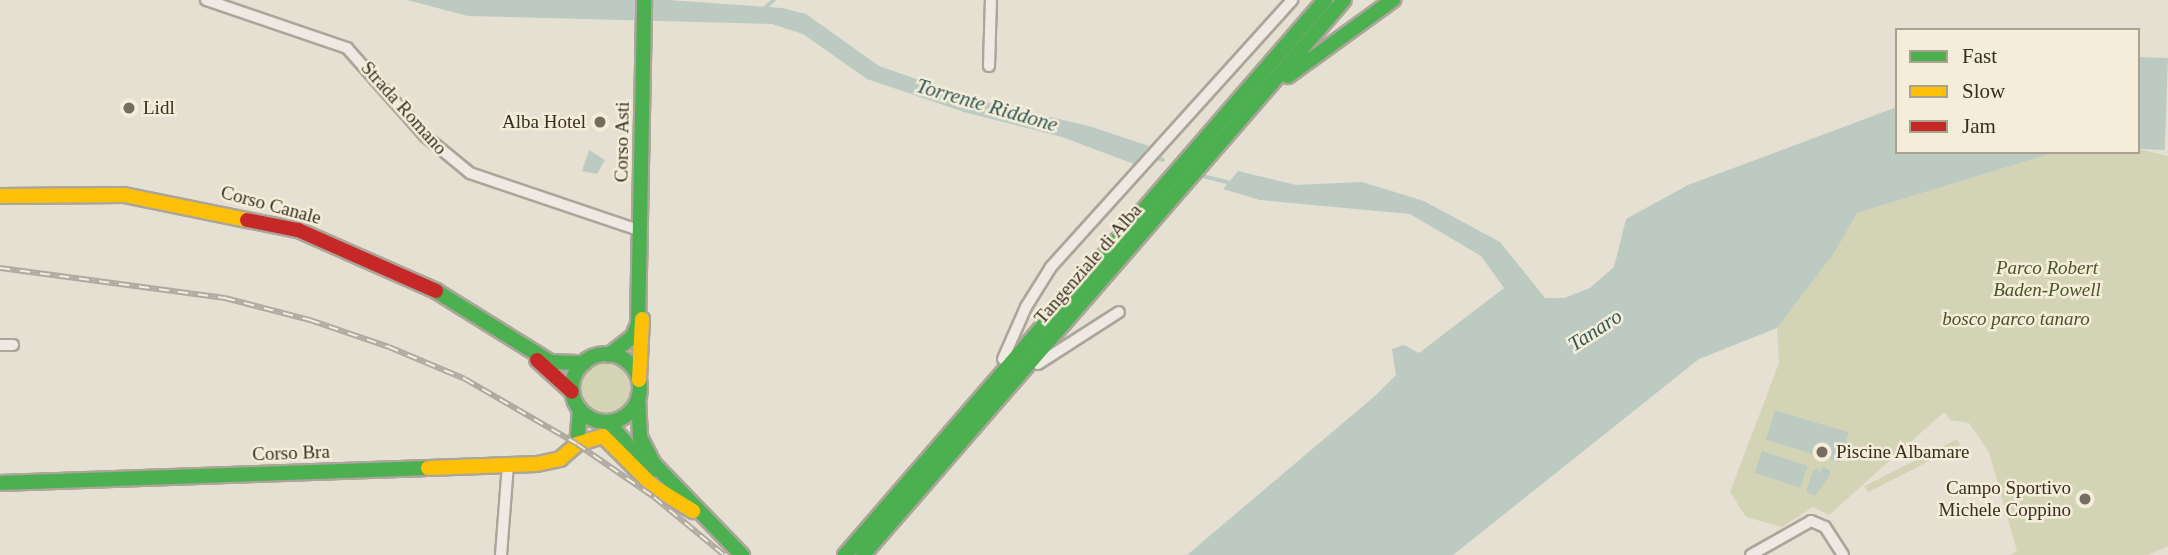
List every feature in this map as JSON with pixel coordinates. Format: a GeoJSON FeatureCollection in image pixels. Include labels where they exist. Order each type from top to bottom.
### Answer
{"type":"FeatureCollection","features":[{"type":"Feature","properties":{"kind":"main road"},"geometry":{"type":"LineString","coordinates":[[1289,42],[1318,0]]}},
{"type":"Feature","properties":{"kind":"main road","name":"Tangenziale di Alba"},"geometry":{"type":"LineString","coordinates":[[863,555],[1325,0]]}},
{"type":"Feature","properties":{"kind":"main road","name":"Tangenziale di Alba"},"geometry":{"type":"LineString","coordinates":[[845,555],[1344,0]]}},
{"type":"Feature","properties":{"kind":"main road"},"geometry":{"type":"LineString","coordinates":[[1226,133],[1325,45],[1392,0]]}},
{"type":"Feature","properties":{"kind":"main road","name":"Corso Asti"},"geometry":{"type":"LineString","coordinates":[[609,355],[633,336],[639,324],[644,1]]}},
{"type":"Feature","properties":{"kind":"main road","name":"Corso Canale"},"geometry":{"type":"LineString","coordinates":[[0,196],[124,195],[253,217],[349,248],[422,282],[550,362],[583,363]]}},
{"type":"Feature","properties":{"kind":"main road","name":"Corso Asti"},"geometry":{"type":"LineString","coordinates":[[639,390],[644,345],[640,283]]}},
{"type":"Feature","properties":{"kind":"main road","name":"Corso Canale"},"geometry":{"type":"LineString","coordinates":[[509,336],[572,392]]}},
{"type":"Feature","properties":{"kind":"main road"},"geometry":{"type":"LineString","coordinates":[[577,444],[580,411],[572,392],[574,376],[583,363],[609,355],[629,364],[639,390],[645,449],[741,555]]}},
{"type":"Feature","properties":{"kind":"main road"},"geometry":{"type":"LineString","coordinates":[[608,422],[624,417],[639,390]]}},
{"type":"Feature","properties":{"kind":"main road"},"geometry":{"type":"LineString","coordinates":[[580,411],[608,422],[647,469],[715,529]]}},
{"type":"Feature","properties":{"kind":"main road","name":"Corso Bra"},"geometry":{"type":"LineString","coordinates":[[0,483],[508,465],[560,459],[577,444],[596,436],[609,438],[654,487],[693,511]]}},
{"type":"Feature","properties":{"kind":"street","name":"Strada Romano"},"geometry":{"type":"LineString","coordinates":[[206,0],[347,48],[425,136],[470,173],[640,231]]}},
{"type":"Feature","properties":{"kind":"street"},"geometry":{"type":"LineString","coordinates":[[989,66],[991,0]]}},
{"type":"Feature","properties":{"kind":"street"},"geometry":{"type":"LineString","coordinates":[[835,555],[1009,352],[1038,285],[1140,167],[1292,0]]}},
{"type":"Feature","properties":{"kind":"street"},"geometry":{"type":"LineString","coordinates":[[873,555],[1042,360],[1119,312]]}},
{"type":"Feature","properties":{"kind":"street"},"geometry":{"type":"LineString","coordinates":[[0,345],[13,345]]}},
{"type":"Feature","properties":{"kind":"street"},"geometry":{"type":"LineString","coordinates":[[501,555],[508,465]]}},
{"type":"Feature","properties":{"kind":"street"},"geometry":{"type":"LineString","coordinates":[[1751,555],[1811,521],[1825,527],[1843,555]]}},
{"type":"Feature","properties":{"kind":"green space"},"geometry":{"type":"Polygon","coordinates":[[[2140,149],[2168,156],[2168,546],[2148,555],[2010,555],[2017,551],[1989,452],[1969,423],[1950,420],[1944,412],[1829,515],[1813,507],[1782,527],[1746,517],[1730,492],[1779,363],[1777,328],[1857,213],[2049,154],[2140,154],[2140,149]]]}},
{"type":"Feature","properties":{"kind":"green space"},"geometry":{"type":"Polygon","coordinates":[[[606,360],[617,362],[626,368],[632,377],[632,399],[626,408],[617,414],[606,416],[595,414],[586,408],[580,399],[578,388],[580,377],[586,368],[595,362],[606,360]]]}},
{"type":"Feature","properties":{"kind":"green space"},"geometry":{"type":"Polygon","coordinates":[[[1957,439],[1960,445],[1868,492],[1864,486],[1957,439]]]}},
{"type":"Feature","properties":{"kind":"water"},"geometry":{"type":"Polygon","coordinates":[[[407,0],[668,0],[782,8],[806,14],[879,66],[977,100],[1089,126],[1149,146],[1134,164],[1062,137],[964,112],[867,79],[803,34],[772,24],[468,16],[407,0]]]}},
{"type":"Feature","properties":{"kind":"water"},"geometry":{"type":"Polygon","coordinates":[[[2140,57],[2168,58],[2165,150],[2140,149],[2140,57]]]}},
{"type":"Feature","properties":{"kind":"water","name":"Tanaro"},"geometry":{"type":"Polygon","coordinates":[[[1895,108],[1895,154],[2049,154],[1857,213],[1834,253],[1777,328],[1699,359],[1453,555],[1187,555],[1376,395],[1396,375],[1392,349],[1404,345],[1419,353],[1504,288],[1481,256],[1410,214],[1260,200],[1223,189],[1238,171],[1296,185],[1362,182],[1424,201],[1500,242],[1545,298],[1564,298],[1590,288],[1614,267],[1626,219],[1688,185],[1895,108]]]}},
{"type":"Feature","properties":{"kind":"water"},"geometry":{"type":"Polygon","coordinates":[[[589,150],[605,160],[597,174],[582,171],[589,150]]]}},
{"type":"Feature","properties":{"kind":"water"},"geometry":{"type":"Polygon","coordinates":[[[1775,410],[1849,433],[1840,462],[1766,440],[1775,410]]]}},
{"type":"Feature","properties":{"kind":"water"},"geometry":{"type":"Polygon","coordinates":[[[1762,451],[1808,466],[1801,488],[1755,473],[1762,451]]]}},
{"type":"Feature","properties":{"kind":"water"},"geometry":{"type":"Polygon","coordinates":[[[1823,467],[1830,470],[1830,475],[1815,496],[1806,492],[1813,470],[1818,468],[1819,474],[1823,467]]]}},
{"type":"Feature","properties":{"kind":"waterway"},"geometry":{"type":"LineString","coordinates":[[765,8],[774,0]]}},
{"type":"Feature","properties":{"kind":"waterway","name":"Torrente Riddone"},"geometry":{"type":"LineString","coordinates":[[1140,152],[1163,160]]}},
{"type":"Feature","properties":{"kind":"waterway","name":"Torrente Riddone"},"geometry":{"type":"LineString","coordinates":[[1203,176],[1232,183]]}},
{"type":"Feature","properties":{"kind":"railway"},"geometry":{"type":"LineString","coordinates":[[0,268],[225,298],[310,320],[389,347],[465,379],[577,444],[654,497],[724,555]]}},
{"type":"Feature","properties":{"kind":"traffic: fast"},"geometry":{"type":"LineString","coordinates":[[609,355],[633,336],[638,324],[644,0]]}},
{"type":"Feature","properties":{"kind":"traffic: fast"},"geometry":{"type":"LineString","coordinates":[[845,555],[1325,0]]}},
{"type":"Feature","properties":{"kind":"traffic: fast"},"geometry":{"type":"LineString","coordinates":[[863,555],[1344,0]]}},
{"type":"Feature","properties":{"kind":"traffic: fast"},"geometry":{"type":"LineString","coordinates":[[1288,76],[1393,0]]}},
{"type":"Feature","properties":{"kind":"traffic: fast"},"geometry":{"type":"LineString","coordinates":[[436,291],[550,362],[584,363]]}},
{"type":"Feature","properties":{"kind":"traffic: fast"},"geometry":{"type":"LineString","coordinates":[[606,354],[619,357],[630,364],[637,375],[640,388],[637,401],[630,412],[619,419],[606,422],[593,419],[582,412],[575,401],[572,388],[575,375],[582,364],[593,357],[606,354]]}},
{"type":"Feature","properties":{"kind":"traffic: fast"},"geometry":{"type":"LineString","coordinates":[[638,398],[640,437],[654,464],[742,555]]}},
{"type":"Feature","properties":{"kind":"traffic: fast"},"geometry":{"type":"LineString","coordinates":[[577,444],[580,410]]}},
{"type":"Feature","properties":{"kind":"traffic: fast"},"geometry":{"type":"LineString","coordinates":[[608,422],[650,471]]}},
{"type":"Feature","properties":{"kind":"traffic: fast"},"geometry":{"type":"LineString","coordinates":[[0,483],[428,468]]}},
{"type":"Feature","properties":{"kind":"traffic: slow"},"geometry":{"type":"LineString","coordinates":[[0,196],[124,195],[247,220]]}},
{"type":"Feature","properties":{"kind":"traffic: slow"},"geometry":{"type":"LineString","coordinates":[[639,380],[642,319]]}},
{"type":"Feature","properties":{"kind":"traffic: slow"},"geometry":{"type":"LineString","coordinates":[[428,468],[537,464],[560,459],[577,444],[603,436],[654,487],[693,511]]}},
{"type":"Feature","properties":{"kind":"traffic: jam"},"geometry":{"type":"LineString","coordinates":[[247,220],[298,230],[436,291]]}},
{"type":"Feature","properties":{"kind":"traffic: jam"},"geometry":{"type":"LineString","coordinates":[[537,360],[572,392]]}},
{"type":"Feature","properties":{"kind":"place","name":"Lidl"},"geometry":{"type":"Point","coordinates":[129,108]}},
{"type":"Feature","properties":{"kind":"place","name":"Alba Hotel"},"geometry":{"type":"Point","coordinates":[600,122]}},
{"type":"Feature","properties":{"kind":"place","name":"Piscine Albamare"},"geometry":{"type":"Point","coordinates":[1822,452]}},
{"type":"Feature","properties":{"kind":"place","name":"Campo Sportivo Michele Coppino"},"geometry":{"type":"Point","coordinates":[2085,499]}},
{"type":"Feature","properties":{"kind":"park label","name":"Parco Robert Baden-Powell"},"geometry":{"type":"Point","coordinates":[2047,279]}},
{"type":"Feature","properties":{"kind":"park label","name":"bosco parco tanaro"},"geometry":{"type":"Point","coordinates":[2016,319]}}]}
